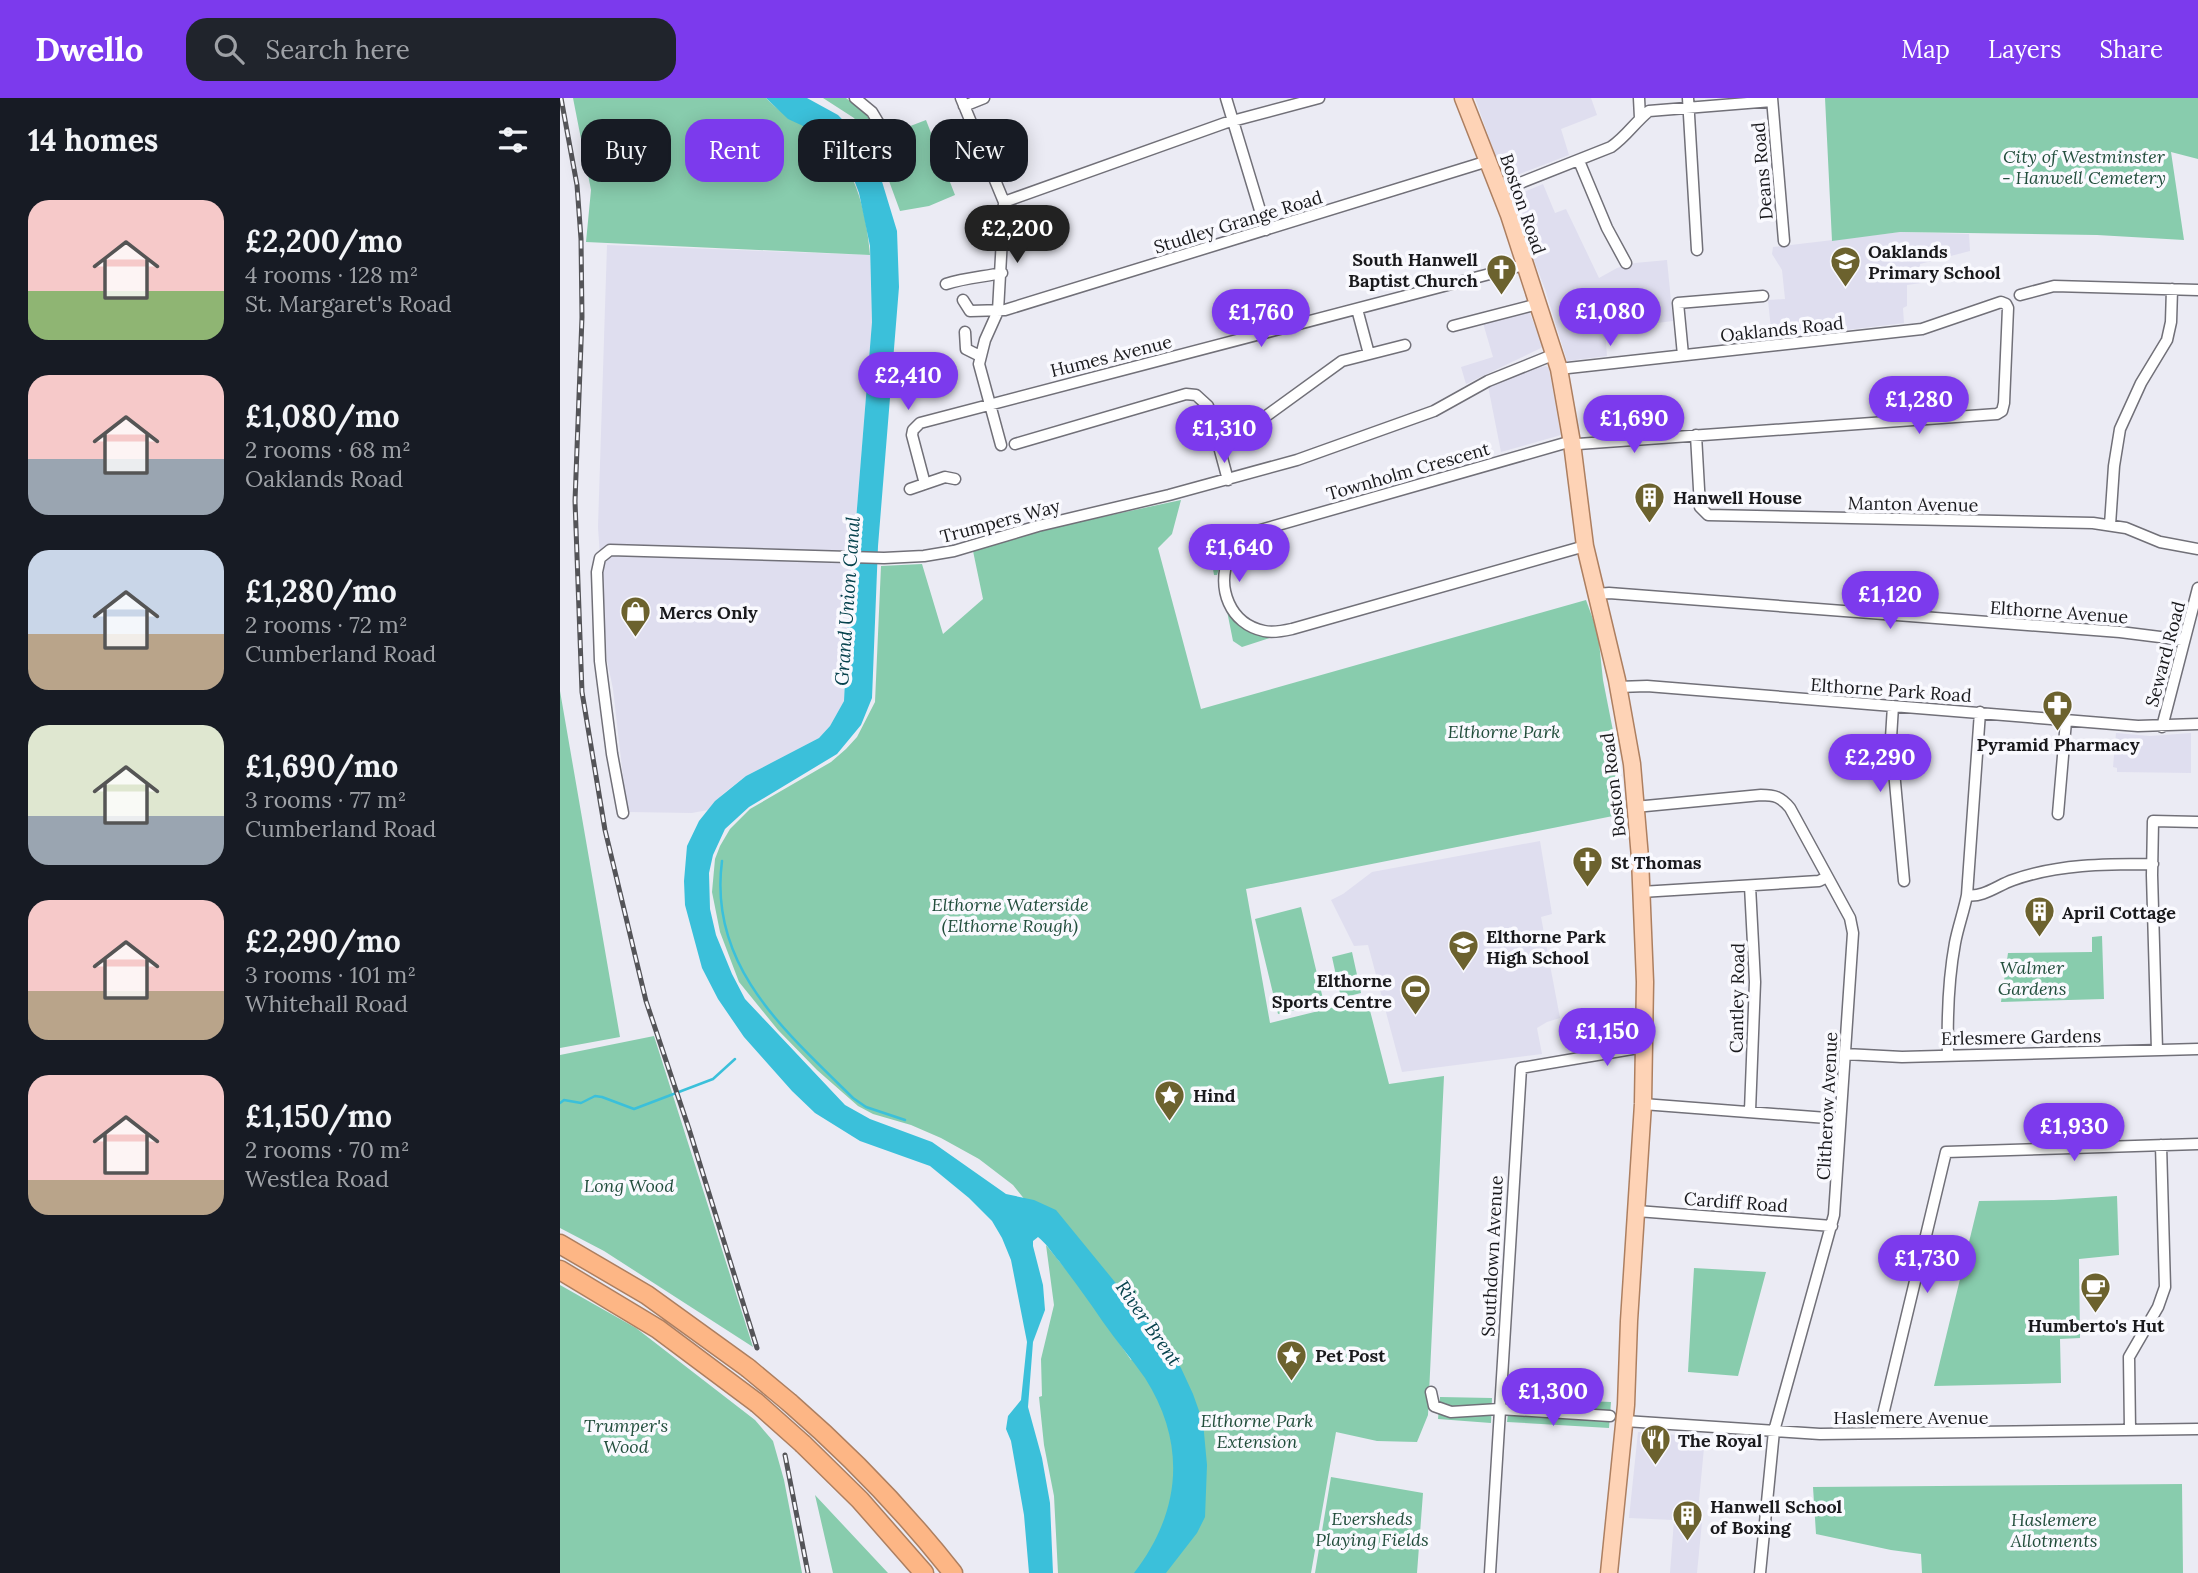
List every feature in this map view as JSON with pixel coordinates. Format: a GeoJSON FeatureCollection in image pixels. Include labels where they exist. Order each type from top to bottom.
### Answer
{"type":"FeatureCollection","features":[{"type":"Feature","properties":{"kind":"highway"},"geometry":{"type":"LineString","coordinates":[[560,1244],[647,1295],[790,1402],[867,1474],[953,1573]]}},
{"type":"Feature","properties":{"kind":"highway"},"geometry":{"type":"LineString","coordinates":[[560,1270],[658,1329],[757,1404],[803,1444],[860,1500],[924,1573]]}},
{"type":"Feature","properties":{"kind":"main road","name":"Boston Road"},"geometry":{"type":"LineString","coordinates":[[1463,98],[1500,191],[1557,361],[1572,443],[1585,546],[1618,687],[1632,764],[1645,982],[1643,1104],[1637,1211],[1617,1419],[1609,1573]]}},
{"type":"Feature","properties":{"kind":"street"},"geometry":{"type":"LineString","coordinates":[[855,98],[876,119]]}},
{"type":"Feature","properties":{"kind":"street"},"geometry":{"type":"LineString","coordinates":[[984,98],[962,102],[1004,202],[998,312],[979,364],[1001,445]]}},
{"type":"Feature","properties":{"kind":"street"},"geometry":{"type":"LineString","coordinates":[[1226,98],[1266,230]]}},
{"type":"Feature","properties":{"kind":"street"},"geometry":{"type":"LineString","coordinates":[[1004,202],[1232,121],[1319,98]]}},
{"type":"Feature","properties":{"kind":"street"},"geometry":{"type":"LineString","coordinates":[[1639,98],[1640,118]]}},
{"type":"Feature","properties":{"kind":"street"},"geometry":{"type":"LineString","coordinates":[[1500,191],[1579,161],[1621,141],[1649,111],[1688,103],[1772,99]]}},
{"type":"Feature","properties":{"kind":"street","name":"Deans Road"},"geometry":{"type":"LineString","coordinates":[[1772,99],[1784,241]]}},
{"type":"Feature","properties":{"kind":"street"},"geometry":{"type":"LineString","coordinates":[[1688,103],[1697,250]]}},
{"type":"Feature","properties":{"kind":"street","name":"Studley Grange Road"},"geometry":{"type":"LineString","coordinates":[[998,312],[1488,161]]}},
{"type":"Feature","properties":{"kind":"street"},"geometry":{"type":"LineString","coordinates":[[1579,161],[1607,228],[1626,263]]}},
{"type":"Feature","properties":{"kind":"street","name":"Humes Avenue"},"geometry":{"type":"LineString","coordinates":[[925,484],[912,435],[915,425],[989,403],[1524,265]]}},
{"type":"Feature","properties":{"kind":"street"},"geometry":{"type":"LineString","coordinates":[[946,284],[964,278],[974,279],[1002,273]]}},
{"type":"Feature","properties":{"kind":"street"},"geometry":{"type":"LineString","coordinates":[[2020,295],[2054,286],[2198,290]]}},
{"type":"Feature","properties":{"kind":"street"},"geometry":{"type":"LineString","coordinates":[[2110,525],[2114,466],[2120,429],[2141,383],[2167,340],[2171,322],[2172,289]]}},
{"type":"Feature","properties":{"kind":"street"},"geometry":{"type":"LineString","coordinates":[[1683,355],[1678,303],[1763,296]]}},
{"type":"Feature","properties":{"kind":"street"},"geometry":{"type":"LineString","coordinates":[[963,300],[970,311],[998,312]]}},
{"type":"Feature","properties":{"kind":"street","name":"Oaklands Road"},"geometry":{"type":"LineString","coordinates":[[1557,361],[1683,355],[1922,329],[2004,303]]}},
{"type":"Feature","properties":{"kind":"street","name":"Townholm Crescent"},"geometry":{"type":"LineString","coordinates":[[1585,546],[1277,632],[1264,631],[1238,617],[1229,605],[1224,591],[1224,574],[1229,556],[1237,544],[1250,533],[1565,443],[1997,414],[2002,411],[2004,403],[2008,308],[2004,303]]}},
{"type":"Feature","properties":{"kind":"street"},"geometry":{"type":"LineString","coordinates":[[1453,326],[1538,304]]}},
{"type":"Feature","properties":{"kind":"street"},"geometry":{"type":"LineString","coordinates":[[1357,309],[1369,354]]}},
{"type":"Feature","properties":{"kind":"street"},"geometry":{"type":"LineString","coordinates":[[965,332],[965,361]]}},
{"type":"Feature","properties":{"kind":"street"},"geometry":{"type":"LineString","coordinates":[[1262,419],[1342,361],[1405,345]]}},
{"type":"Feature","properties":{"kind":"street"},"geometry":{"type":"LineString","coordinates":[[966,349],[980,356]]}},
{"type":"Feature","properties":{"kind":"street","name":"Trumpers Way"},"geometry":{"type":"LineString","coordinates":[[623,813],[600,661],[597,572],[600,558],[610,550],[884,558],[954,551],[1038,526],[1228,480],[1331,449],[1434,411],[1488,381],[1557,361]]}},
{"type":"Feature","properties":{"kind":"street"},"geometry":{"type":"LineString","coordinates":[[1015,444],[1186,394],[1196,395],[1208,406],[1228,480]]}},
{"type":"Feature","properties":{"kind":"street","name":"Manton Avenue"},"geometry":{"type":"LineString","coordinates":[[1696,435],[1700,507],[1708,515],[2110,525],[2126,528],[2160,542],[2198,549]]}},
{"type":"Feature","properties":{"kind":"street"},"geometry":{"type":"LineString","coordinates":[[910,489],[945,477],[955,479]]}},
{"type":"Feature","properties":{"kind":"street","name":"Seward Road"},"geometry":{"type":"LineString","coordinates":[[2162,727],[2198,588]]}},
{"type":"Feature","properties":{"kind":"street","name":"Elthorne Avenue"},"geometry":{"type":"LineString","coordinates":[[1597,594],[2120,632],[2184,640]]}},
{"type":"Feature","properties":{"kind":"street","name":"Elthorne Park Road"},"geometry":{"type":"LineString","coordinates":[[1618,687],[1647,686],[2162,727],[2198,724]]}},
{"type":"Feature","properties":{"kind":"street"},"geometry":{"type":"LineString","coordinates":[[1894,706],[1891,738],[1904,881]]}},
{"type":"Feature","properties":{"kind":"street"},"geometry":{"type":"LineString","coordinates":[[1948,1055],[1949,985],[1955,944],[1967,895],[1980,712]]}},
{"type":"Feature","properties":{"kind":"street"},"geometry":{"type":"LineString","coordinates":[[2058,814],[2066,720]]}},
{"type":"Feature","properties":{"kind":"street","name":"Clitherow Avenue"},"geometry":{"type":"LineString","coordinates":[[1635,807],[1775,795],[1784,800],[1850,918],[1853,933],[1840,1119],[1838,1191],[1832,1226],[1774,1431],[1760,1573]]}},
{"type":"Feature","properties":{"kind":"street"},"geometry":{"type":"LineString","coordinates":[[2157,1050],[2153,821],[2198,822]]}},
{"type":"Feature","properties":{"kind":"street"},"geometry":{"type":"LineString","coordinates":[[1967,895],[1979,895],[2011,880],[2066,866],[2153,864]]}},
{"type":"Feature","properties":{"kind":"street"},"geometry":{"type":"LineString","coordinates":[[1641,892],[1819,881],[1827,877]]}},
{"type":"Feature","properties":{"kind":"street","name":"Cantley Road"},"geometry":{"type":"LineString","coordinates":[[1750,886],[1755,982],[1750,1111]]}},
{"type":"Feature","properties":{"kind":"street","name":"Southdown Avenue"},"geometry":{"type":"LineString","coordinates":[[1490,1573],[1518,1067],[1644,1047]]}},
{"type":"Feature","properties":{"kind":"street","name":"Erlesmere Gardens"},"geometry":{"type":"LineString","coordinates":[[1845,1054],[1902,1057],[2198,1049]]}},
{"type":"Feature","properties":{"kind":"street"},"geometry":{"type":"LineString","coordinates":[[1643,1104],[1840,1119]]}},
{"type":"Feature","properties":{"kind":"street"},"geometry":{"type":"LineString","coordinates":[[1881,1433],[1946,1152],[2198,1144]]}},
{"type":"Feature","properties":{"kind":"street"},"geometry":{"type":"LineString","coordinates":[[2130,1430],[2129,1357],[2158,1307],[2165,1287],[2161,1145]]}},
{"type":"Feature","properties":{"kind":"street","name":"Cardiff Road"},"geometry":{"type":"LineString","coordinates":[[1637,1211],[1832,1226]]}},
{"type":"Feature","properties":{"kind":"street","name":"Haslemere Avenue"},"geometry":{"type":"LineString","coordinates":[[1431,1392],[1434,1406],[1442,1410],[1499,1409],[1774,1431],[1881,1433],[2198,1429]]}},
{"type":"Feature","properties":{"kind":"shaded area"},"geometry":{"type":"Polygon","coordinates":[[[1475,98],[1591,98],[1597,115],[1561,129],[1569,155],[1504,180],[1475,98]]]}},
{"type":"Feature","properties":{"kind":"shaded area"},"geometry":{"type":"Polygon","coordinates":[[[1543,184],[1555,213],[1566,209],[1599,278],[1617,268],[1635,263],[1667,260],[1673,321],[1605,329],[1607,356],[1567,361],[1545,289],[1510,198],[1543,184]]]}},
{"type":"Feature","properties":{"kind":"shaded area","name":"Oaklands Primary School"},"geometry":{"type":"Polygon","coordinates":[[[1900,232],[1969,234],[1970,251],[1920,264],[1921,283],[1907,285],[1907,306],[1903,308],[1904,323],[1772,339],[1768,300],[1785,299],[1782,270],[1772,254],[1773,247],[1900,232]]]}},
{"type":"Feature","properties":{"kind":"shaded area"},"geometry":{"type":"Polygon","coordinates":[[[607,245],[870,255],[872,322],[844,701],[830,726],[819,738],[746,776],[708,810],[692,813],[627,812],[613,689],[607,660],[598,527],[607,245]]]}},
{"type":"Feature","properties":{"kind":"shaded area"},"geometry":{"type":"Polygon","coordinates":[[[1529,311],[1543,347],[1466,384],[1461,367],[1493,357],[1483,323],[1529,311]]]}},
{"type":"Feature","properties":{"kind":"shaded area"},"geometry":{"type":"Polygon","coordinates":[[[1546,366],[1549,368],[1561,435],[1501,452],[1488,386],[1517,372],[1546,366]]]}},
{"type":"Feature","properties":{"kind":"shaded area"},"geometry":{"type":"Polygon","coordinates":[[[2116,733],[2150,736],[2191,733],[2191,773],[2117,772],[2117,768],[2113,767],[2116,733]]]}},
{"type":"Feature","properties":{"kind":"shaded area","name":"Elthorne Park High School"},"geometry":{"type":"Polygon","coordinates":[[[1540,841],[1552,914],[1541,917],[1560,1018],[1537,1028],[1542,1054],[1402,1072],[1368,945],[1354,946],[1331,900],[1372,872],[1540,841]]]}},
{"type":"Feature","properties":{"kind":"shaded area"},"geometry":{"type":"Polygon","coordinates":[[[1638,1432],[1705,1437],[1697,1521],[1702,1522],[1697,1573],[1670,1573],[1674,1520],[1629,1518],[1638,1432]]]}},
{"type":"Feature","properties":{"kind":"green space"},"geometry":{"type":"Polygon","coordinates":[[[573,98],[766,98],[798,122],[798,182],[854,182],[865,220],[870,255],[586,242],[589,182],[671,182],[671,119],[581,119],[581,139],[573,98]]]}},
{"type":"Feature","properties":{"kind":"green space"},"geometry":{"type":"Polygon","coordinates":[[[823,98],[846,98],[869,119],[854,118],[823,98]]]}},
{"type":"Feature","properties":{"kind":"green space","name":"City of Westminster - Hanwell Cemetery"},"geometry":{"type":"Polygon","coordinates":[[[1825,98],[2198,98],[2198,159],[2171,152],[2184,240],[2097,235],[1900,232],[1832,241],[1825,98]]]}},
{"type":"Feature","properties":{"kind":"green space"},"geometry":{"type":"Polygon","coordinates":[[[926,120],[930,130],[930,182],[950,182],[955,195],[929,206],[900,211],[889,182],[916,182],[916,124],[926,120]]]}},
{"type":"Feature","properties":{"kind":"green space","name":"Elthorne Waterside (Elthorne Rough)"},"geometry":{"type":"Polygon","coordinates":[[[1181,500],[1172,534],[1158,548],[1201,709],[1586,600],[1598,633],[1603,680],[1616,746],[1623,814],[1246,889],[1270,1023],[1367,999],[1389,1084],[1444,1076],[1428,1415],[1417,1442],[1377,1441],[1336,1432],[1311,1573],[1058,1573],[1054,1496],[1044,1445],[1039,1397],[1042,1396],[1041,1359],[1054,1305],[1046,1245],[1082,1289],[1131,1360],[1148,1352],[1013,1185],[979,1159],[941,1138],[858,1106],[817,1070],[778,1030],[739,982],[720,932],[712,892],[715,859],[730,829],[750,809],[831,762],[857,737],[875,702],[881,566],[922,564],[943,634],[983,599],[973,551],[1032,532],[1181,500]]]}},
{"type":"Feature","properties":{"kind":"green space"},"geometry":{"type":"Polygon","coordinates":[[[1245,529],[1224,552],[1217,575],[1214,575],[1212,555],[1215,543],[1226,535],[1245,529]]]}},
{"type":"Feature","properties":{"kind":"green space"},"geometry":{"type":"Polygon","coordinates":[[[1227,611],[1247,628],[1273,637],[1242,647],[1233,641],[1227,611]]]}},
{"type":"Feature","properties":{"kind":"green space"},"geometry":{"type":"Polygon","coordinates":[[[560,691],[620,1037],[560,1048],[560,691]]]}},
{"type":"Feature","properties":{"kind":"green space"},"geometry":{"type":"Polygon","coordinates":[[[1301,907],[1324,1003],[1278,1014],[1255,919],[1301,907]]]}},
{"type":"Feature","properties":{"kind":"green space","name":"Walmer Gardens"},"geometry":{"type":"Polygon","coordinates":[[[2102,936],[2104,999],[2001,1002],[2008,953],[2092,952],[2092,937],[2102,936]]]}},
{"type":"Feature","properties":{"kind":"green space"},"geometry":{"type":"Polygon","coordinates":[[[1352,952],[1361,993],[1341,998],[1332,957],[1352,952]]]}},
{"type":"Feature","properties":{"kind":"green space","name":"Long Wood"},"geometry":{"type":"Polygon","coordinates":[[[654,1036],[753,1347],[604,1251],[560,1228],[560,1055],[654,1036]]]}},
{"type":"Feature","properties":{"kind":"green space"},"geometry":{"type":"Polygon","coordinates":[[[2117,1196],[2119,1255],[2079,1259],[2080,1338],[2060,1339],[2061,1383],[1934,1386],[1979,1201],[2117,1196]]]}},
{"type":"Feature","properties":{"kind":"green space"},"geometry":{"type":"Polygon","coordinates":[[[1694,1268],[1766,1272],[1738,1376],[1688,1372],[1694,1268]]]}},
{"type":"Feature","properties":{"kind":"green space","name":"Trumper's Wood"},"geometry":{"type":"Polygon","coordinates":[[[560,1285],[636,1328],[755,1420],[773,1441],[784,1480],[802,1573],[560,1573],[560,1285]]]}},
{"type":"Feature","properties":{"kind":"green space"},"geometry":{"type":"Polygon","coordinates":[[[1440,1397],[1492,1398],[1491,1423],[1438,1419],[1440,1397]]]}},
{"type":"Feature","properties":{"kind":"green space"},"geometry":{"type":"Polygon","coordinates":[[[1510,1398],[1611,1402],[1609,1428],[1507,1422],[1510,1398]]]}},
{"type":"Feature","properties":{"kind":"green space","name":"Eversheds Playing Fields"},"geometry":{"type":"Polygon","coordinates":[[[1331,1477],[1423,1493],[1417,1573],[1315,1573],[1331,1477]]]}},
{"type":"Feature","properties":{"kind":"green space","name":"Haslemere Allotments"},"geometry":{"type":"Polygon","coordinates":[[[2182,1484],[2183,1573],[1922,1573],[1921,1554],[1816,1534],[1813,1487],[2182,1484]]]}},
{"type":"Feature","properties":{"kind":"green space"},"geometry":{"type":"Polygon","coordinates":[[[815,1495],[888,1573],[833,1573],[815,1495]]]}},
{"type":"Feature","properties":{"kind":"water"},"geometry":{"type":"Polygon","coordinates":[[[766,98],[807,98],[842,119],[798,119],[798,124],[788,119],[766,98]]]}},
{"type":"Feature","properties":{"kind":"water"},"geometry":{"type":"Polygon","coordinates":[[[855,182],[882,182],[897,231],[899,287],[878,546],[872,698],[861,725],[837,754],[749,807],[725,829],[713,855],[709,873],[710,909],[716,935],[745,999],[845,1105],[870,1119],[932,1142],[1006,1194],[1034,1200],[1056,1210],[1164,1342],[1181,1368],[1203,1422],[1207,1465],[1205,1517],[1197,1533],[1166,1573],[1134,1573],[1150,1550],[1161,1526],[1173,1477],[1168,1428],[1159,1403],[1140,1371],[1059,1261],[1038,1237],[1033,1241],[1033,1246],[1043,1285],[1045,1310],[1033,1342],[1028,1407],[1042,1458],[1050,1503],[1053,1573],[1029,1573],[1024,1515],[1011,1441],[1006,1429],[1008,1416],[1021,1400],[1027,1342],[1011,1260],[1002,1238],[992,1221],[969,1198],[930,1166],[860,1141],[815,1113],[792,1091],[744,1037],[718,999],[702,968],[685,905],[687,846],[699,821],[715,801],[746,776],[819,738],[830,726],[844,701],[872,322],[870,246],[855,182]]]}},
{"type":"Feature","properties":{"kind":"waterway"},"geometry":{"type":"LineString","coordinates":[[722,861],[721,899],[727,933],[739,964],[757,994],[778,1021],[853,1098],[866,1107],[905,1120]]}},
{"type":"Feature","properties":{"kind":"waterway"},"geometry":{"type":"LineString","coordinates":[[560,1103],[564,1100],[581,1103],[595,1096],[634,1109],[713,1079],[735,1059]]}},
{"type":"Feature","properties":{"kind":"railway"},"geometry":{"type":"LineString","coordinates":[[561,98],[577,185],[581,239],[582,317],[575,501],[582,692],[605,830],[646,1001],[757,1348]]}},
{"type":"Feature","properties":{"kind":"railway"},"geometry":{"type":"LineString","coordinates":[[785,1455],[808,1573]]}},
{"type":"Feature","properties":{"kind":"place","name":"Oaklands Primary School"},"geometry":{"type":"Point","coordinates":[1845,288]}},
{"type":"Feature","properties":{"kind":"place","name":"South Hanwell Baptist Church"},"geometry":{"type":"Point","coordinates":[1501,296]}},
{"type":"Feature","properties":{"kind":"place","name":"Hanwell House"},"geometry":{"type":"Point","coordinates":[1650,524]}},
{"type":"Feature","properties":{"kind":"place","name":"Mercs Only"},"geometry":{"type":"Point","coordinates":[636,639]}},
{"type":"Feature","properties":{"kind":"place","name":"Pyramid Pharmacy"},"geometry":{"type":"Point","coordinates":[2058,733]}},
{"type":"Feature","properties":{"kind":"place","name":"St Thomas"},"geometry":{"type":"Point","coordinates":[1588,889]}},
{"type":"Feature","properties":{"kind":"place","name":"April Cottage"},"geometry":{"type":"Point","coordinates":[2039,939]}},
{"type":"Feature","properties":{"kind":"place","name":"Elthorne Park High School"},"geometry":{"type":"Point","coordinates":[1463,973]}},
{"type":"Feature","properties":{"kind":"place","name":"Elthorne Sports Centre"},"geometry":{"type":"Point","coordinates":[1415,1017]}},
{"type":"Feature","properties":{"kind":"place","name":"Hind"},"geometry":{"type":"Point","coordinates":[1170,1122]}},
{"type":"Feature","properties":{"kind":"place","name":"Humberto's Hut"},"geometry":{"type":"Point","coordinates":[2096,1314]}},
{"type":"Feature","properties":{"kind":"place","name":"Pet Post"},"geometry":{"type":"Point","coordinates":[1292,1382]}},
{"type":"Feature","properties":{"kind":"place","name":"The Royal"},"geometry":{"type":"Point","coordinates":[1655,1467]}},
{"type":"Feature","properties":{"kind":"place","name":"Hanwell School of Boxing"},"geometry":{"type":"Point","coordinates":[1687,1543]}},
{"type":"Feature","properties":{"kind":"water label","name":"Grand Union Canal"},"geometry":{"type":"Point","coordinates":[847,601]}},
{"type":"Feature","properties":{"kind":"water label","name":"River Brent"},"geometry":{"type":"Point","coordinates":[1149,1323]}},
{"type":"Feature","properties":{"kind":"park label","name":"Elthorne Park"},"geometry":{"type":"Point","coordinates":[1504,731]}},
{"type":"Feature","properties":{"kind":"park label","name":"Elthorne Park Extension"},"geometry":{"type":"Point","coordinates":[1257,1430]}}]}
